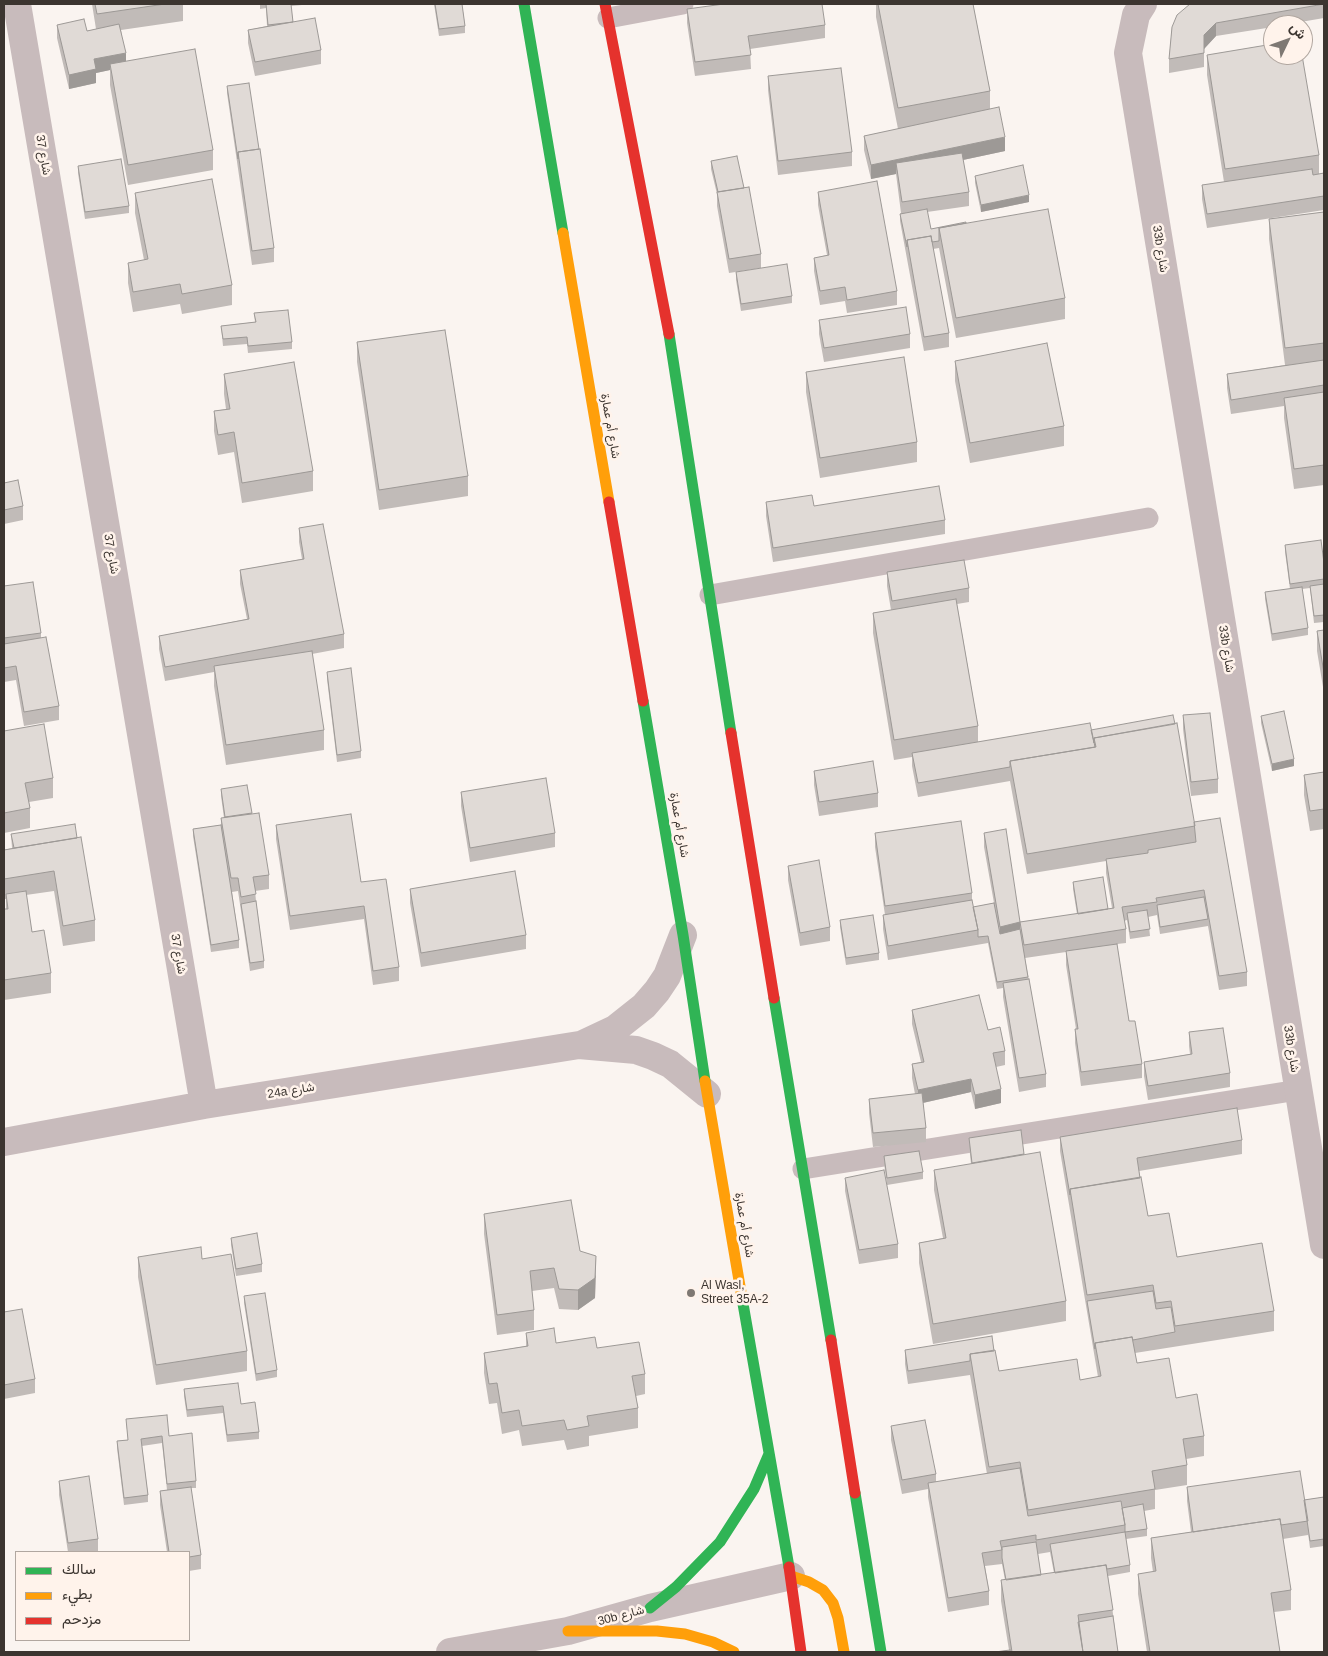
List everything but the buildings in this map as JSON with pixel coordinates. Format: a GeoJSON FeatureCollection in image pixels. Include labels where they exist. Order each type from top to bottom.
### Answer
{"type":"FeatureCollection","features":[{"type":"Feature","properties":{"kind":"street","name":"شارع 37"},"geometry":{"type":"LineString","coordinates":[[17,4],[204,1105]]}},
{"type":"Feature","properties":{"kind":"street","name":"شارع أم عمارة"},"geometry":{"type":"LineString","coordinates":[[524,4],[684,936],[707,1094],[791,1576],[801,1652]]}},
{"type":"Feature","properties":{"kind":"street","name":"33b شارع"},"geometry":{"type":"LineString","coordinates":[[1143,4],[1136,15],[1128,52],[1324,1239]]}},
{"type":"Feature","properties":{"kind":"street"},"geometry":{"type":"LineString","coordinates":[[606,11],[671,347],[751,863],[803,1169],[881,1652]]}},
{"type":"Feature","properties":{"kind":"street","name":"24a شارع"},"geometry":{"type":"LineString","coordinates":[[580,1046],[615,1028],[644,1006],[657,992],[667,976],[684,936]]}},
{"type":"Feature","properties":{"kind":"street","name":"24a شارع"},"geometry":{"type":"LineString","coordinates":[[4,1142],[204,1105],[580,1046],[636,1050],[653,1056],[670,1064],[707,1094]]}},
{"type":"Feature","properties":{"kind":"street"},"geometry":{"type":"LineString","coordinates":[[650,1608],[676,1587],[720,1542],[754,1489],[769,1454]]}},
{"type":"Feature","properties":{"kind":"street"},"geometry":{"type":"LineString","coordinates":[[791,1576],[823,1590],[832,1603],[838,1618],[844,1652]]}},
{"type":"Feature","properties":{"kind":"street","name":"30b شارع"},"geometry":{"type":"LineString","coordinates":[[450,1652],[568,1631],[650,1608],[791,1576]]}},
{"type":"Feature","properties":{"kind":"street"},"geometry":{"type":"LineString","coordinates":[[568,1631],[657,1631],[686,1634],[713,1642],[734,1652]]}},
{"type":"Feature","properties":{"kind":"lane"},"geometry":{"type":"LineString","coordinates":[[606,11],[683,4]]}},
{"type":"Feature","properties":{"kind":"lane"},"geometry":{"type":"LineString","coordinates":[[710,595],[1148,518]]}},
{"type":"Feature","properties":{"kind":"lane"},"geometry":{"type":"LineString","coordinates":[[803,1169],[1298,1090]]}},
{"type":"Feature","properties":{"kind":"traffic: fast"},"geometry":{"type":"LineString","coordinates":[[524,4],[563,233]]}},
{"type":"Feature","properties":{"kind":"traffic: fast"},"geometry":{"type":"LineString","coordinates":[[669,334],[731,733]]}},
{"type":"Feature","properties":{"kind":"traffic: fast"},"geometry":{"type":"LineString","coordinates":[[643,701],[683,935],[705,1081]]}},
{"type":"Feature","properties":{"kind":"traffic: fast"},"geometry":{"type":"LineString","coordinates":[[774,998],[831,1340]]}},
{"type":"Feature","properties":{"kind":"traffic: fast"},"geometry":{"type":"LineString","coordinates":[[742,1298],[789,1567]]}},
{"type":"Feature","properties":{"kind":"traffic: fast"},"geometry":{"type":"LineString","coordinates":[[650,1608],[676,1587],[720,1542],[754,1489],[769,1454]]}},
{"type":"Feature","properties":{"kind":"traffic: fast"},"geometry":{"type":"LineString","coordinates":[[855,1493],[881,1652]]}},
{"type":"Feature","properties":{"kind":"traffic: slow"},"geometry":{"type":"LineString","coordinates":[[563,233],[609,502]]}},
{"type":"Feature","properties":{"kind":"traffic: slow"},"geometry":{"type":"LineString","coordinates":[[705,1081],[742,1298]]}},
{"type":"Feature","properties":{"kind":"traffic: slow"},"geometry":{"type":"LineString","coordinates":[[791,1576],[809,1582],[823,1590],[833,1603],[838,1618],[844,1652]]}},
{"type":"Feature","properties":{"kind":"traffic: slow"},"geometry":{"type":"LineString","coordinates":[[568,1631],[657,1631],[685,1634],[713,1642],[734,1652]]}},
{"type":"Feature","properties":{"kind":"traffic: jam"},"geometry":{"type":"LineString","coordinates":[[605,4],[669,334]]}},
{"type":"Feature","properties":{"kind":"traffic: jam"},"geometry":{"type":"LineString","coordinates":[[609,502],[643,701]]}},
{"type":"Feature","properties":{"kind":"traffic: jam"},"geometry":{"type":"LineString","coordinates":[[731,733],[774,998]]}},
{"type":"Feature","properties":{"kind":"traffic: jam"},"geometry":{"type":"LineString","coordinates":[[831,1340],[855,1493]]}},
{"type":"Feature","properties":{"kind":"traffic: jam"},"geometry":{"type":"LineString","coordinates":[[789,1567],[801,1652]]}},
{"type":"Feature","properties":{"kind":"place","name":"Al Wasl, Street 35A-2"},"geometry":{"type":"Point","coordinates":[691,1293]}}]}
